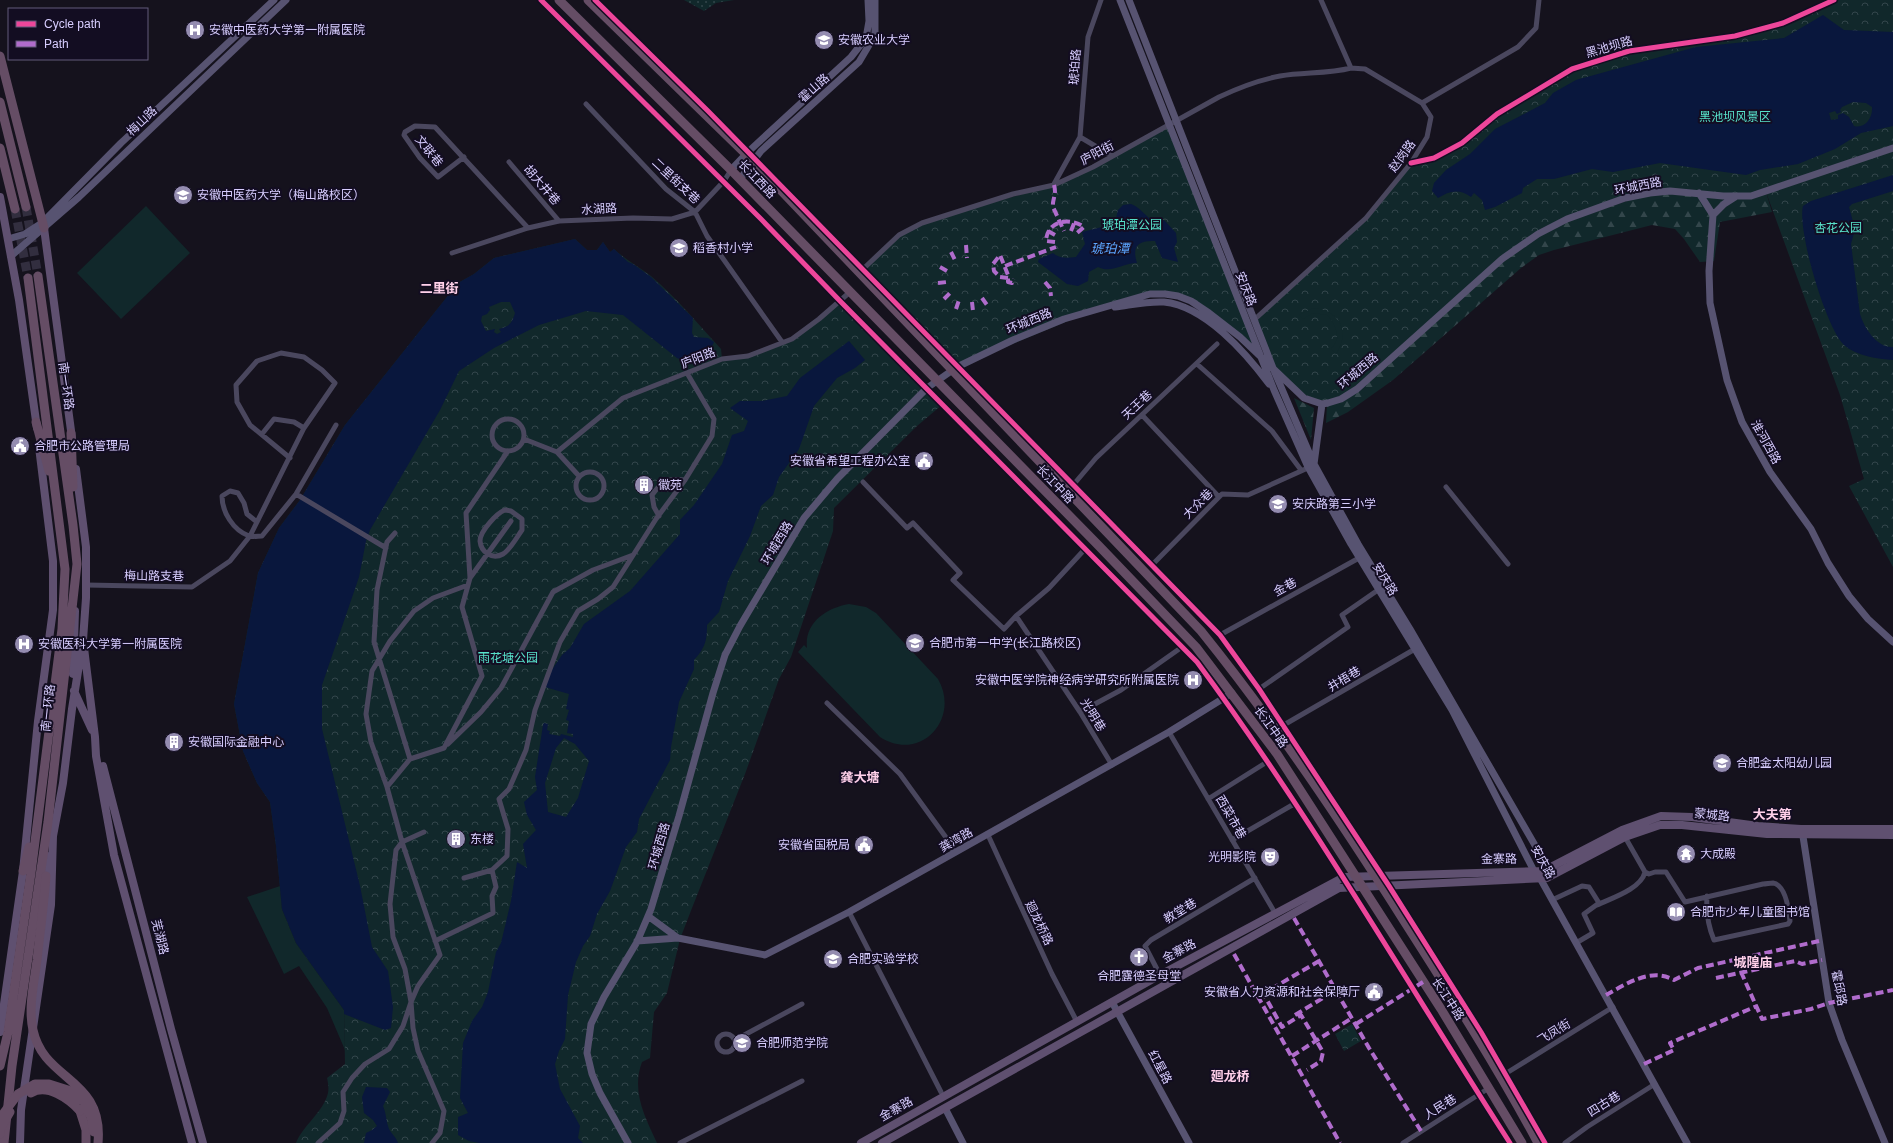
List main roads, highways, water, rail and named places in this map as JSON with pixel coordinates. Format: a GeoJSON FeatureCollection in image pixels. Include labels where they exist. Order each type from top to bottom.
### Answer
{"type":"FeatureCollection","features":[{"type":"Feature","properties":{"kind":"highway","name":"长江西路"},"geometry":{"type":"LineString","coordinates":[[560,0],[740,179],[935,379]]}},
{"type":"Feature","properties":{"kind":"highway","name":"长江西路"},"geometry":{"type":"LineString","coordinates":[[588,0],[754,160],[954,367]]}},
{"type":"Feature","properties":{"kind":"highway"},"geometry":{"type":"LineString","coordinates":[[0,56],[43,225]]}},
{"type":"Feature","properties":{"kind":"highway"},"geometry":{"type":"LineString","coordinates":[[0,102],[26,207]]}},
{"type":"Feature","properties":{"kind":"highway"},"geometry":{"type":"LineString","coordinates":[[0,148],[15,209]]}},
{"type":"Feature","properties":{"kind":"highway","name":"南一环路"},"geometry":{"type":"LineString","coordinates":[[0,1066],[8,1032],[35,873],[48,822],[77,564],[73,524],[38,276]]}},
{"type":"Feature","properties":{"kind":"highway","name":"南一环路"},"geometry":{"type":"LineString","coordinates":[[4,1143],[35,873],[37,821],[62,629],[65,569],[28,278]]}},
{"type":"Feature","properties":{"kind":"highway","name":"长江中路"},"geometry":{"type":"LineString","coordinates":[[954,367],[1201,631],[1243,683],[1386,886],[1452,995],[1538,1143]]}},
{"type":"Feature","properties":{"kind":"highway","name":"长江中路"},"geometry":{"type":"LineString","coordinates":[[935,379],[1196,647],[1228,696],[1277,754],[1441,1009],[1522,1143]]}},
{"type":"Feature","properties":{"kind":"highway"},"geometry":{"type":"LineString","coordinates":[[36,422],[58,506]]}},
{"type":"Feature","properties":{"kind":"highway"},"geometry":{"type":"LineString","coordinates":[[71,433],[73,524]]}},
{"type":"Feature","properties":{"kind":"highway"},"geometry":{"type":"LineString","coordinates":[[35,873],[43,913],[31,1013],[33,1031],[38,1045],[47,1058],[83,1091],[92,1104],[98,1117],[98,1143]]}},
{"type":"Feature","properties":{"kind":"highway"},"geometry":{"type":"LineString","coordinates":[[0,1118],[18,1094],[35,1084],[49,1084],[68,1090],[84,1102],[91,1117],[98,1143]]}},
{"type":"Feature","properties":{"kind":"highway"},"geometry":{"type":"LineString","coordinates":[[0,1134],[0,1129],[16,1102],[36,1090],[55,1092],[72,1102],[80,1111],[86,1130],[86,1143]]}},
{"type":"Feature","properties":{"kind":"main road"},"geometry":{"type":"LineString","coordinates":[[0,197],[19,300],[53,561],[53,610],[38,721],[35,873],[0,1032]]}},
{"type":"Feature","properties":{"kind":"main road"},"geometry":{"type":"LineString","coordinates":[[43,225],[86,547],[86,585],[83,640],[74,689],[96,737]]}},
{"type":"Feature","properties":{"kind":"main road"},"geometry":{"type":"LineString","coordinates":[[20,1143],[21,1110],[51,905],[53,836],[63,783],[74,689],[77,564]]}},
{"type":"Feature","properties":{"kind":"main road","name":"芜湖路"},"geometry":{"type":"LineString","coordinates":[[83,640],[96,737],[171,1029],[203,1143]]}},
{"type":"Feature","properties":{"kind":"main road","name":"芜湖路"},"geometry":{"type":"LineString","coordinates":[[96,737],[96,756],[114,855],[192,1143]]}},
{"type":"Feature","properties":{"kind":"main road"},"geometry":{"type":"LineString","coordinates":[[48,822],[63,783]]}},
{"type":"Feature","properties":{"kind":"main road","name":"蒙城路"},"geometry":{"type":"LineString","coordinates":[[1540,878],[1622,830],[1661,816],[1692,817],[1802,831],[1893,835]]}},
{"type":"Feature","properties":{"kind":"main road","name":"蒙城路"},"geometry":{"type":"LineString","coordinates":[[1551,872],[1646,828],[1671,824],[1766,834],[1802,831],[1893,829]]}},
{"type":"Feature","properties":{"kind":"main road","name":"金寨路"},"geometry":{"type":"LineString","coordinates":[[861,1143],[1160,975],[1340,878],[1534,871],[1551,872]]}},
{"type":"Feature","properties":{"kind":"main road","name":"金寨路"},"geometry":{"type":"LineString","coordinates":[[882,1143],[1346,884],[1386,886],[1464,880],[1540,878]]}},
{"type":"Feature","properties":{"kind":"water"},"geometry":{"type":"Polygon","coordinates":[[[1823,15],[1844,30],[1893,32],[1893,126],[1861,133],[1835,149],[1798,164],[1760,170],[1746,175],[1660,163],[1613,172],[1592,169],[1554,179],[1537,179],[1523,188],[1522,193],[1495,207],[1485,210],[1482,200],[1474,193],[1471,197],[1462,192],[1450,192],[1438,198],[1432,191],[1434,183],[1446,170],[1470,154],[1495,129],[1545,103],[1553,93],[1576,80],[1696,47],[1784,38],[1823,15]],[[1853,102],[1842,107],[1840,110],[1841,112],[1837,114],[1835,111],[1829,113],[1831,120],[1838,119],[1838,115],[1843,113],[1849,117],[1854,126],[1862,126],[1870,119],[1872,111],[1872,107],[1866,103],[1853,102]]]}},
{"type":"Feature","properties":{"kind":"water"},"geometry":{"type":"Polygon","coordinates":[[[1893,175],[1893,191],[1852,204],[1849,207],[1855,229],[1851,244],[1860,314],[1868,331],[1877,341],[1893,347],[1893,360],[1874,358],[1855,352],[1844,345],[1837,335],[1829,319],[1814,278],[1804,235],[1802,218],[1803,206],[1811,201],[1893,175]]]}},
{"type":"Feature","properties":{"kind":"water","name":"琥珀潭"},"geometry":{"type":"Polygon","coordinates":[[[1131,204],[1154,222],[1159,224],[1164,220],[1176,233],[1177,242],[1174,248],[1178,262],[1162,258],[1155,241],[1144,242],[1140,243],[1136,249],[1135,253],[1137,263],[1132,263],[1113,269],[1103,269],[1098,267],[1089,272],[1088,281],[1078,286],[1067,284],[1038,262],[1039,259],[1053,253],[1061,257],[1076,257],[1085,244],[1082,232],[1106,226],[1116,218],[1118,210],[1123,205],[1131,204]]]}},
{"type":"Feature","properties":{"kind":"water"},"geometry":{"type":"Polygon","coordinates":[[[575,239],[587,250],[597,250],[603,242],[610,252],[614,249],[628,262],[651,277],[693,318],[692,333],[694,337],[708,338],[714,342],[711,348],[693,354],[682,360],[677,358],[623,315],[586,311],[539,325],[494,348],[459,371],[440,410],[370,530],[366,541],[359,577],[322,685],[322,729],[360,886],[372,947],[388,971],[393,1007],[391,1028],[385,1030],[344,1014],[344,1010],[296,943],[282,909],[270,802],[257,783],[243,751],[234,704],[258,573],[279,528],[300,500],[345,425],[458,283],[474,274],[494,258],[575,239]],[[501,302],[489,307],[490,310],[487,314],[482,316],[481,321],[486,331],[495,329],[494,332],[497,334],[501,332],[499,329],[510,324],[515,313],[510,302],[501,302]]]}},
{"type":"Feature","properties":{"kind":"water"},"geometry":{"type":"Polygon","coordinates":[[[849,341],[865,360],[855,368],[837,378],[814,406],[799,449],[779,477],[773,495],[761,506],[750,536],[728,581],[719,612],[707,625],[705,644],[701,652],[694,660],[694,669],[679,702],[670,760],[639,819],[637,832],[626,847],[610,891],[597,914],[590,936],[583,946],[576,962],[568,995],[565,1039],[555,1064],[560,1089],[580,1126],[578,1138],[583,1143],[479,1143],[469,1141],[458,1135],[458,1117],[468,1113],[460,1098],[463,1043],[472,1021],[482,1007],[488,992],[496,952],[501,943],[511,901],[517,862],[527,868],[523,844],[536,830],[527,815],[524,802],[537,790],[535,777],[543,725],[544,723],[548,724],[547,730],[550,731],[549,734],[560,736],[561,734],[573,737],[573,734],[567,733],[569,721],[566,720],[569,710],[566,709],[569,694],[545,687],[549,674],[562,655],[570,648],[584,624],[630,591],[680,534],[680,520],[694,505],[722,464],[732,435],[744,431],[748,421],[730,408],[740,401],[762,401],[787,396],[800,378],[849,341]],[[564,738],[556,748],[545,783],[548,812],[566,817],[578,798],[589,761],[575,744],[564,738]]]}},
{"type":"Feature","properties":{"kind":"water"},"geometry":{"type":"Polygon","coordinates":[[[366,1087],[387,1088],[390,1092],[383,1106],[389,1128],[398,1143],[364,1143],[366,1133],[377,1126],[373,1120],[364,1113],[362,1097],[366,1087]]]}},
{"type":"Feature","properties":{"kind":"tunnel"},"geometry":{"type":"LineString","coordinates":[[26,207],[38,276]]}},
{"type":"Feature","properties":{"kind":"tunnel"},"geometry":{"type":"LineString","coordinates":[[15,209],[28,278]]}},
{"type":"Feature","properties":{"kind":"place","name":"安徽中医药大学第一附属医院"},"geometry":{"type":"Point","coordinates":[195,30]}},
{"type":"Feature","properties":{"kind":"place","name":"安徽农业大学"},"geometry":{"type":"Point","coordinates":[824,40]}},
{"type":"Feature","properties":{"kind":"place","name":"安徽中医药大学（梅山路校区）"},"geometry":{"type":"Point","coordinates":[183,195]}},
{"type":"Feature","properties":{"kind":"place","name":"稻香村小学"},"geometry":{"type":"Point","coordinates":[679,248]}},
{"type":"Feature","properties":{"kind":"place","name":"合肥市公路管理局"},"geometry":{"type":"Point","coordinates":[20,446]}},
{"type":"Feature","properties":{"kind":"place","name":"安徽省希望工程办公室"},"geometry":{"type":"Point","coordinates":[924,461]}},
{"type":"Feature","properties":{"kind":"place","name":"徽苑"},"geometry":{"type":"Point","coordinates":[644,485]}},
{"type":"Feature","properties":{"kind":"place","name":"安庆路第三小学"},"geometry":{"type":"Point","coordinates":[1278,504]}},
{"type":"Feature","properties":{"kind":"place","name":"合肥市第一中学(长江路校区)"},"geometry":{"type":"Point","coordinates":[915,643]}},
{"type":"Feature","properties":{"kind":"place","name":"安徽医科大学第一附属医院"},"geometry":{"type":"Point","coordinates":[24,644]}},
{"type":"Feature","properties":{"kind":"place","name":"安徽中医学院神经病学研究所附属医院"},"geometry":{"type":"Point","coordinates":[1193,680]}},
{"type":"Feature","properties":{"kind":"place","name":"安徽国际金融中心"},"geometry":{"type":"Point","coordinates":[174,742]}},
{"type":"Feature","properties":{"kind":"place","name":"合肥金太阳幼儿园"},"geometry":{"type":"Point","coordinates":[1722,763]}},
{"type":"Feature","properties":{"kind":"place","name":"东楼"},"geometry":{"type":"Point","coordinates":[456,839]}},
{"type":"Feature","properties":{"kind":"place","name":"安徽省国税局"},"geometry":{"type":"Point","coordinates":[864,845]}},
{"type":"Feature","properties":{"kind":"place","name":"大成殿"},"geometry":{"type":"Point","coordinates":[1686,854]}},
{"type":"Feature","properties":{"kind":"place","name":"光明影院"},"geometry":{"type":"Point","coordinates":[1270,857]}},
{"type":"Feature","properties":{"kind":"place","name":"合肥市少年儿童图书馆"},"geometry":{"type":"Point","coordinates":[1676,912]}},
{"type":"Feature","properties":{"kind":"place","name":"合肥露德圣母堂"},"geometry":{"type":"Point","coordinates":[1139,957]}},
{"type":"Feature","properties":{"kind":"place","name":"合肥实验学校"},"geometry":{"type":"Point","coordinates":[833,959]}},
{"type":"Feature","properties":{"kind":"place","name":"安徽省人力资源和社会保障厅"},"geometry":{"type":"Point","coordinates":[1374,992]}},
{"type":"Feature","properties":{"kind":"place","name":"合肥师范学院"},"geometry":{"type":"Point","coordinates":[742,1043]}},
{"type":"Feature","properties":{"kind":"district","name":"二里街"},"geometry":{"type":"Point","coordinates":[439,288]}},
{"type":"Feature","properties":{"kind":"district","name":"龚大塘"},"geometry":{"type":"Point","coordinates":[860,777]}},
{"type":"Feature","properties":{"kind":"district","name":"大夫第"},"geometry":{"type":"Point","coordinates":[1772,814]}},
{"type":"Feature","properties":{"kind":"district","name":"城隍庙"},"geometry":{"type":"Point","coordinates":[1753,962]}},
{"type":"Feature","properties":{"kind":"district","name":"廻龙桥"},"geometry":{"type":"Point","coordinates":[1230,1076]}},
{"type":"Feature","properties":{"kind":"park label","name":"黑池坝风景区"},"geometry":{"type":"Point","coordinates":[1735,117]}},
{"type":"Feature","properties":{"kind":"park label","name":"琥珀潭公园"},"geometry":{"type":"Point","coordinates":[1132,225]}},
{"type":"Feature","properties":{"kind":"park label","name":"杏花公园"},"geometry":{"type":"Point","coordinates":[1838,228]}},
{"type":"Feature","properties":{"kind":"park label","name":"雨花塘公园"},"geometry":{"type":"Point","coordinates":[508,658]}}]}
